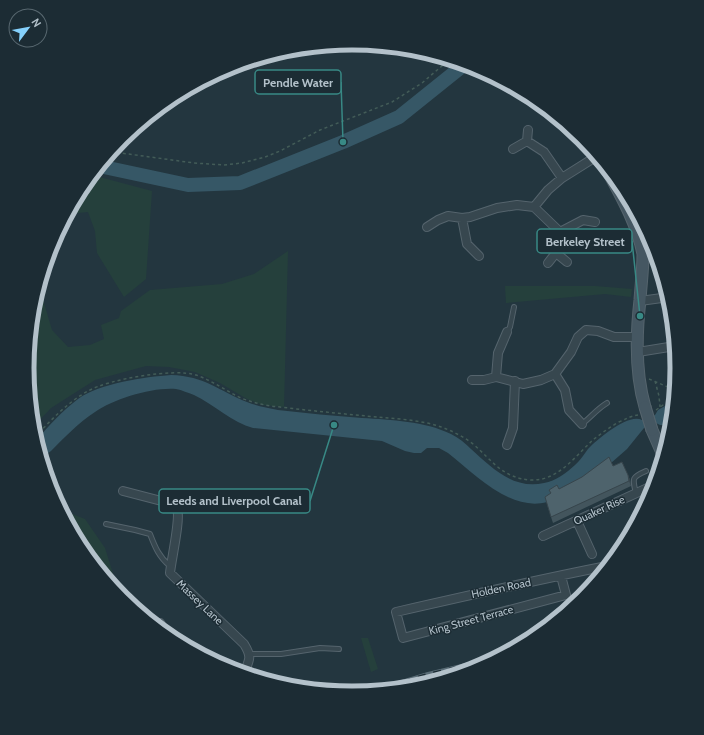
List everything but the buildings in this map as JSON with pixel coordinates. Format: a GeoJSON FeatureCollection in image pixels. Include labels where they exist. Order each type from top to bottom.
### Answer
{"type":"FeatureCollection","features":[{"type":"Feature","properties":{"kind":"main road"},"geometry":{"type":"LineString","coordinates":[[636,225],[643,254],[638,337],[639,388],[646,413],[660,447]]}},
{"type":"Feature","properties":{"kind":"street"},"geometry":{"type":"LineString","coordinates":[[527,141],[528,130]]}},
{"type":"Feature","properties":{"kind":"street"},"geometry":{"type":"LineString","coordinates":[[513,149],[527,141]]}},
{"type":"Feature","properties":{"kind":"street"},"geometry":{"type":"LineString","coordinates":[[527,141],[544,152],[562,178]]}},
{"type":"Feature","properties":{"kind":"street"},"geometry":{"type":"LineString","coordinates":[[534,207],[548,190],[562,178],[592,159]]}},
{"type":"Feature","properties":{"kind":"street"},"geometry":{"type":"LineString","coordinates":[[427,228],[438,220],[448,216],[462,218],[470,217],[496,208],[516,205],[534,207],[560,232],[559,249],[548,263]]}},
{"type":"Feature","properties":{"kind":"street"},"geometry":{"type":"LineString","coordinates":[[462,218],[467,244],[480,256]]}},
{"type":"Feature","properties":{"kind":"street"},"geometry":{"type":"LineString","coordinates":[[560,232],[583,220],[595,222]]}},
{"type":"Feature","properties":{"kind":"street"},"geometry":{"type":"LineString","coordinates":[[556,253],[567,262]]}},
{"type":"Feature","properties":{"kind":"street"},"geometry":{"type":"LineString","coordinates":[[643,254],[649,253]]}},
{"type":"Feature","properties":{"kind":"street"},"geometry":{"type":"LineString","coordinates":[[640,301],[662,298]]}},
{"type":"Feature","properties":{"kind":"street"},"geometry":{"type":"LineString","coordinates":[[472,380],[484,380],[496,377],[523,384],[541,380],[554,374],[571,352],[578,336],[586,330],[598,331],[614,337],[638,337]]}},
{"type":"Feature","properties":{"kind":"street"},"geometry":{"type":"LineString","coordinates":[[496,377],[498,353],[507,332]]}},
{"type":"Feature","properties":{"kind":"street"},"geometry":{"type":"LineString","coordinates":[[638,352],[669,347]]}},
{"type":"Feature","properties":{"kind":"street"},"geometry":{"type":"LineString","coordinates":[[554,374],[565,390],[569,410],[582,424]]}},
{"type":"Feature","properties":{"kind":"street"},"geometry":{"type":"LineString","coordinates":[[507,445],[513,428],[515,381]]}},
{"type":"Feature","properties":{"kind":"street","name":"Quaker Rise"},"geometry":{"type":"LineString","coordinates":[[543,536],[646,489]]}},
{"type":"Feature","properties":{"kind":"street","name":"Massey Lane"},"geometry":{"type":"LineString","coordinates":[[123,491],[173,504],[177,509],[178,514],[176,533],[170,572],[244,644],[250,654]]}},
{"type":"Feature","properties":{"kind":"street"},"geometry":{"type":"LineString","coordinates":[[639,492],[643,496]]}},
{"type":"Feature","properties":{"kind":"street"},"geometry":{"type":"LineString","coordinates":[[576,520],[592,554]]}},
{"type":"Feature","properties":{"kind":"street","name":"Holden Road"},"geometry":{"type":"LineString","coordinates":[[396,612],[598,568]]}},
{"type":"Feature","properties":{"kind":"street","name":"King Street Terrace"},"geometry":{"type":"LineString","coordinates":[[396,612],[403,638],[566,595],[561,576]]}},
{"type":"Feature","properties":{"kind":"street"},"geometry":{"type":"LineString","coordinates":[[246,668],[250,654]]}},
{"type":"Feature","properties":{"kind":"lane"},"geometry":{"type":"LineString","coordinates":[[507,332],[510,327],[514,307]]}},
{"type":"Feature","properties":{"kind":"lane"},"geometry":{"type":"LineString","coordinates":[[582,424],[592,416],[598,408],[606,403]]}},
{"type":"Feature","properties":{"kind":"lane"},"geometry":{"type":"LineString","coordinates":[[639,492],[633,480],[635,476],[646,471]]}},
{"type":"Feature","properties":{"kind":"lane"},"geometry":{"type":"LineString","coordinates":[[106,524],[150,534],[156,551],[163,560],[171,566]]}},
{"type":"Feature","properties":{"kind":"lane"},"geometry":{"type":"LineString","coordinates":[[250,654],[281,654],[320,648],[339,649]]}},
{"type":"Feature","properties":{"kind":"path"},"geometry":{"type":"LineString","coordinates":[[119,152],[194,163],[224,165],[242,163],[280,152],[320,130],[392,102],[422,83],[445,63]]}},
{"type":"Feature","properties":{"kind":"path"},"geometry":{"type":"LineString","coordinates":[[40,432],[73,400],[90,390],[108,383],[162,372],[194,375],[212,382],[240,397],[272,406],[401,419],[440,427],[473,444],[499,469],[510,475],[532,480],[552,476],[570,463],[595,439],[630,416],[646,413],[667,404]]}},
{"type":"Feature","properties":{"kind":"path"},"geometry":{"type":"LineString","coordinates":[[638,375],[669,387]]}},
{"type":"Feature","properties":{"kind":"path"},"geometry":{"type":"LineString","coordinates":[[655,381],[660,407]]}},
{"type":"Feature","properties":{"kind":"green space"},"geometry":{"type":"Polygon","coordinates":[[[98,177],[152,191],[146,279],[124,297],[97,253],[95,231],[88,212],[74,213],[98,177]]]}},
{"type":"Feature","properties":{"kind":"green space"},"geometry":{"type":"Polygon","coordinates":[[[288,251],[284,407],[263,405],[247,399],[220,383],[195,372],[169,367],[146,366],[95,380],[51,408],[39,421],[34,368],[37,326],[42,297],[52,330],[68,347],[90,345],[104,339],[101,325],[119,318],[121,311],[150,290],[222,284],[254,274],[288,251]]]}},
{"type":"Feature","properties":{"kind":"green space"},"geometry":{"type":"Polygon","coordinates":[[[505,286],[595,286],[632,289],[631,297],[605,294],[506,303],[505,286]]]}},
{"type":"Feature","properties":{"kind":"green space"},"geometry":{"type":"Polygon","coordinates":[[[70,513],[85,519],[105,548],[115,579],[88,544],[70,513]]]}},
{"type":"Feature","properties":{"kind":"green space"},"geometry":{"type":"Polygon","coordinates":[[[361,638],[368,638],[378,669],[371,672],[361,638]]]}},
{"type":"Feature","properties":{"kind":"water"},"geometry":{"type":"Polygon","coordinates":[[[171,375],[193,378],[203,381],[247,402],[278,410],[396,421],[430,426],[451,434],[459,439],[486,463],[503,475],[522,483],[533,484],[544,483],[557,479],[577,463],[588,449],[621,423],[636,419],[642,420],[655,415],[658,410],[667,405],[665,425],[656,423],[644,428],[627,449],[611,463],[547,502],[533,504],[520,502],[494,489],[448,453],[439,448],[427,448],[421,453],[414,453],[405,451],[382,441],[253,428],[238,422],[194,395],[176,389],[145,392],[123,398],[103,407],[72,430],[46,454],[41,435],[78,399],[87,393],[110,385],[149,377],[171,375]]]}},
{"type":"Feature","properties":{"kind":"waterway"},"geometry":{"type":"LineString","coordinates":[[105,167],[188,185],[240,183],[343,142],[399,117],[460,68]]}},
{"type":"Feature","properties":{"kind":"railway"},"geometry":{"type":"LineString","coordinates":[[407,680],[462,666]]}},
{"type":"Feature","properties":{"kind":"place","name":"Pendle Water"},"geometry":{"type":"Point","coordinates":[343,142]}},
{"type":"Feature","properties":{"kind":"place","name":"Berkeley Street"},"geometry":{"type":"Point","coordinates":[640,316]}},
{"type":"Feature","properties":{"kind":"place","name":"Leeds and Liverpool Canal"},"geometry":{"type":"Point","coordinates":[334,425]}}]}
